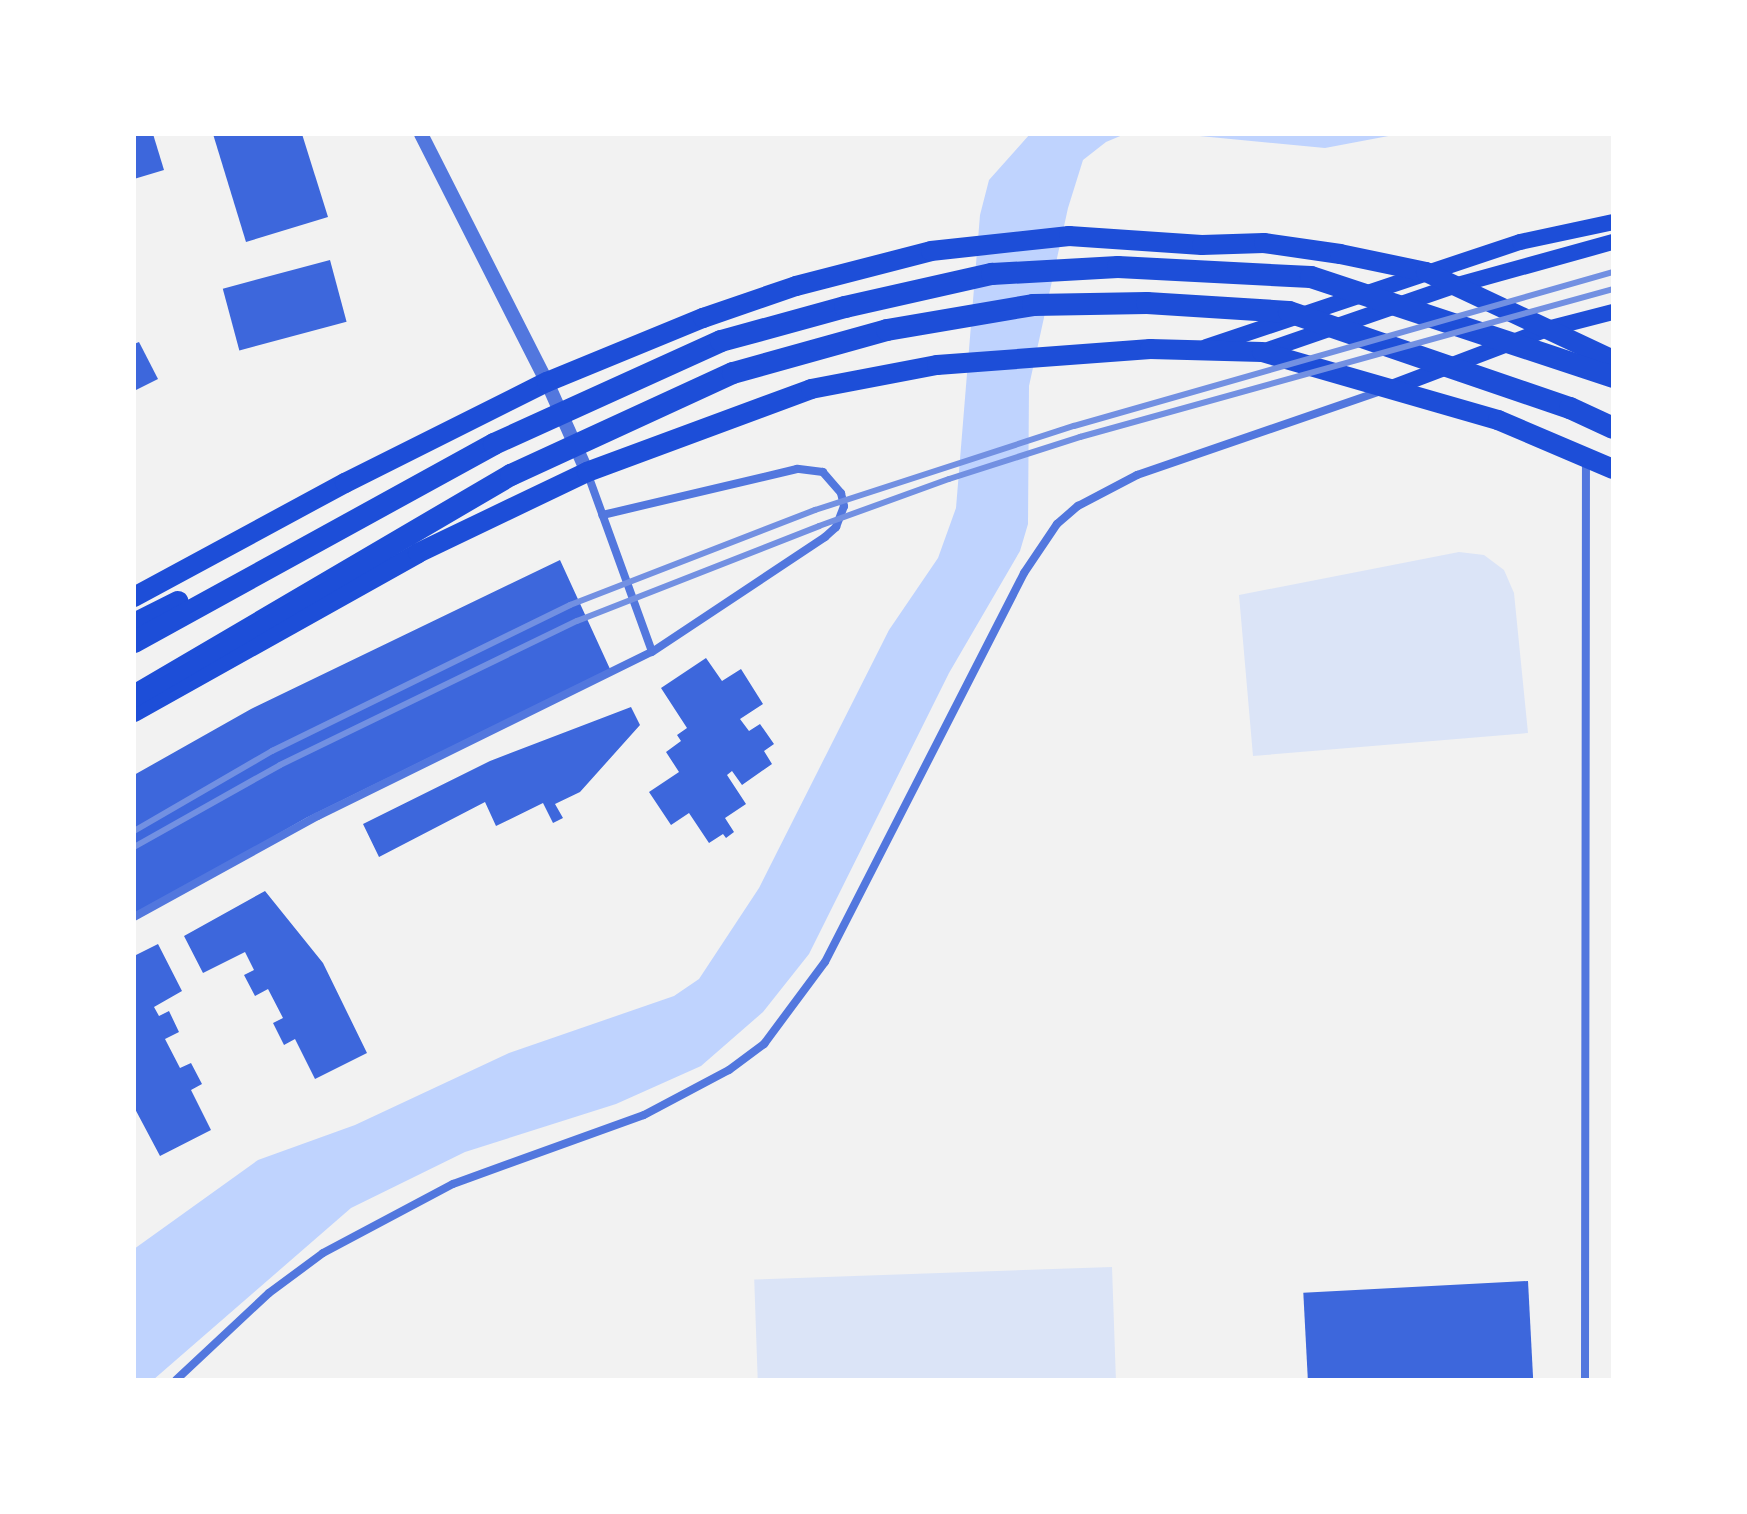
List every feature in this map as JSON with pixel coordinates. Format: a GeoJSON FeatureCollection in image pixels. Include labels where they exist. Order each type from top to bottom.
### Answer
{"type":"FeatureCollection","features":[{"type":"Feature","properties":{"kind":"highway"},"geometry":{"type":"LineString","coordinates":[[134,624],[494,444],[721,341],[845,307],[992,274],[1118,267],[1311,277],[1613,377]]}},
{"type":"Feature","properties":{"kind":"highway"},"geometry":{"type":"LineString","coordinates":[[134,696],[511,475],[733,373],[887,330],[1033,305],[1147,303],[1289,312],[1570,408],[1613,428]]}},
{"type":"Feature","properties":{"kind":"highway"},"geometry":{"type":"LineString","coordinates":[[134,642],[494,444]]}},
{"type":"Feature","properties":{"kind":"main road"},"geometry":{"type":"LineString","coordinates":[[1198,350],[1520,242],[1613,222]]}},
{"type":"Feature","properties":{"kind":"main road"},"geometry":{"type":"LineString","coordinates":[[134,597],[345,483],[547,382],[703,318],[796,286],[931,251],[1069,236],[1202,245],[1264,243],[1426,272],[1613,360]]}},
{"type":"Feature","properties":{"kind":"main road"},"geometry":{"type":"LineString","coordinates":[[1262,352],[1454,286],[1613,242]]}},
{"type":"Feature","properties":{"kind":"main road"},"geometry":{"type":"LineString","coordinates":[[1389,389],[1547,329],[1613,312]]}},
{"type":"Feature","properties":{"kind":"main road"},"geometry":{"type":"LineString","coordinates":[[134,712],[418,553],[587,472],[811,389],[937,365],[1083,353],[1262,352],[1498,420],[1613,469]]}},
{"type":"Feature","properties":{"kind":"street"},"geometry":{"type":"LineString","coordinates":[[421,134],[547,382],[587,472],[652,652]]}},
{"type":"Feature","properties":{"kind":"street"},"geometry":{"type":"LineString","coordinates":[[176,1380],[269,1293],[323,1253],[453,1184],[656,1109],[729,1070],[764,1044],[825,962],[1024,573],[1057,524],[1078,506],[1137,475],[1389,389]]}},
{"type":"Feature","properties":{"kind":"street"},"geometry":{"type":"LineString","coordinates":[[1585,1380],[1586,457]]}},
{"type":"Feature","properties":{"kind":"street"},"geometry":{"type":"LineString","coordinates":[[134,917],[345,802],[652,652],[825,537],[842,516],[841,493],[823,472],[797,469],[602,515]]}},
{"type":"Feature","properties":{"kind":"shaded area"},"geometry":{"type":"Polygon","coordinates":[[[1459,552],[1484,555],[1504,570],[1514,593],[1528,733],[1253,756],[1239,595],[1459,552]]]}},
{"type":"Feature","properties":{"kind":"shaded area"},"geometry":{"type":"Polygon","coordinates":[[[1112,1267],[1116,1380],[758,1380],[754,1279],[1112,1267]]]}},
{"type":"Feature","properties":{"kind":"water"},"geometry":{"type":"Polygon","coordinates":[[[1030,134],[1125,134],[1106,142],[1083,160],[1068,208],[1029,386],[1028,524],[1020,551],[949,673],[809,954],[763,1012],[701,1066],[616,1104],[465,1152],[351,1208],[153,1380],[134,1380],[134,1249],[258,1160],[355,1125],[509,1053],[674,996],[699,979],[759,888],[889,630],[938,558],[956,508],[980,215],[989,180],[1030,134]]]}},
{"type":"Feature","properties":{"kind":"water"},"geometry":{"type":"Polygon","coordinates":[[[1179,134],[1399,134],[1325,148],[1179,134]]]}},
{"type":"Feature","properties":{"kind":"building"},"geometry":{"type":"Polygon","coordinates":[[[134,134],[153,134],[164,170],[134,179],[134,134]]]}},
{"type":"Feature","properties":{"kind":"building"},"geometry":{"type":"Polygon","coordinates":[[[213,134],[302,134],[328,217],[246,242],[213,134]]]}},
{"type":"Feature","properties":{"kind":"building"},"geometry":{"type":"Polygon","coordinates":[[[330,260],[347,322],[239,351],[223,289],[330,260]]]}},
{"type":"Feature","properties":{"kind":"building"},"geometry":{"type":"Polygon","coordinates":[[[139,342],[158,379],[134,391],[134,344],[139,342]]]}},
{"type":"Feature","properties":{"kind":"building"},"geometry":{"type":"Polygon","coordinates":[[[560,560],[610,669],[306,818],[134,916],[134,775],[251,709],[560,560]]]}},
{"type":"Feature","properties":{"kind":"building"},"geometry":{"type":"Polygon","coordinates":[[[706,658],[722,681],[741,669],[763,704],[740,719],[749,731],[760,724],[774,744],[764,751],[772,764],[742,785],[732,771],[727,775],[746,804],[725,818],[734,832],[726,838],[723,834],[709,843],[689,813],[671,825],[649,792],[679,772],[666,752],[681,741],[677,735],[687,728],[661,688],[706,658]]]}},
{"type":"Feature","properties":{"kind":"building"},"geometry":{"type":"Polygon","coordinates":[[[631,707],[640,725],[580,792],[555,804],[563,818],[553,823],[543,803],[496,826],[485,802],[379,857],[363,824],[490,761],[631,707]]]}},
{"type":"Feature","properties":{"kind":"building"},"geometry":{"type":"Polygon","coordinates":[[[265,891],[323,963],[367,1053],[315,1079],[295,1039],[284,1045],[273,1023],[283,1018],[268,989],[255,996],[244,975],[254,970],[245,952],[203,973],[184,936],[265,891]]]}},
{"type":"Feature","properties":{"kind":"building"},"geometry":{"type":"Polygon","coordinates":[[[158,944],[182,991],[154,1007],[159,1016],[169,1011],[179,1032],[165,1039],[180,1068],[191,1063],[202,1084],[191,1090],[211,1130],[160,1156],[134,1107],[134,956],[158,944]]]}},
{"type":"Feature","properties":{"kind":"building"},"geometry":{"type":"Polygon","coordinates":[[[1528,1281],[1533,1380],[1308,1380],[1303,1293],[1528,1281]]]}},
{"type":"Feature","properties":{"kind":"railway"},"geometry":{"type":"LineString","coordinates":[[134,831],[272,751],[570,605],[815,510],[1074,426],[1613,272]]}},
{"type":"Feature","properties":{"kind":"railway"},"geometry":{"type":"LineString","coordinates":[[134,847],[280,765],[577,621],[819,526],[949,479],[1080,437],[1613,289]]}}]}
